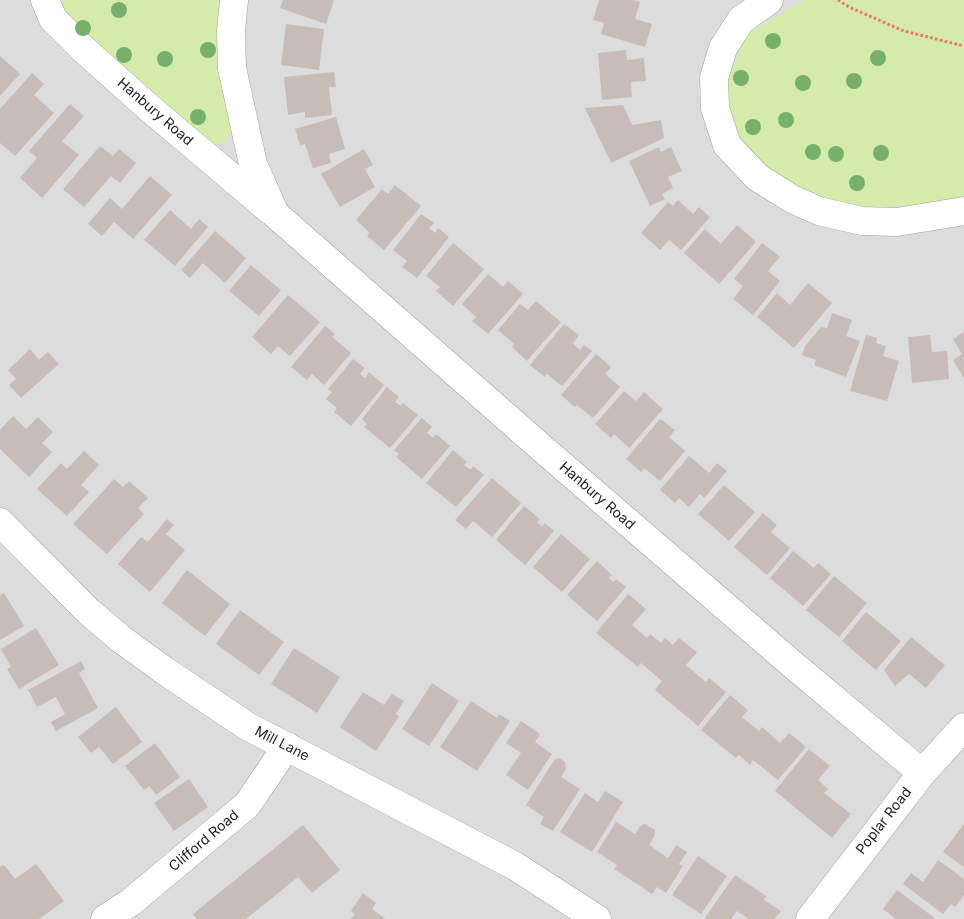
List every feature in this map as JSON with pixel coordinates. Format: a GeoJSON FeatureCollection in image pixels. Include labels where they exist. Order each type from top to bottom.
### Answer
{"type":"FeatureCollection","features":[{"type":"Feature","properties":{"kind":"street","name":"Hanbury Road"},"geometry":{"type":"LineString","coordinates":[[44,0],[53,19],[82,48],[147,106],[275,214],[769,645],[922,773]]}},
{"type":"Feature","properties":{"kind":"street","name":"Hanbury Road"},"geometry":{"type":"LineString","coordinates":[[234,0],[231,31],[232,68],[253,164],[275,214]]}},
{"type":"Feature","properties":{"kind":"street"},"geometry":{"type":"LineString","coordinates":[[769,0],[741,20],[723,48],[714,78],[715,108],[727,145],[757,177],[792,199],[819,211],[862,222],[897,222],[964,212]]}},
{"type":"Feature","properties":{"kind":"street","name":"Mill Lane"},"geometry":{"type":"LineString","coordinates":[[0,522],[88,610],[121,639],[164,671],[247,726],[515,866],[597,919]]}},
{"type":"Feature","properties":{"kind":"street","name":"Poplar Road"},"geometry":{"type":"LineString","coordinates":[[810,919],[922,773],[964,727]]}},
{"type":"Feature","properties":{"kind":"street","name":"Clifford Road"},"geometry":{"type":"LineString","coordinates":[[105,919],[131,902],[247,805],[286,746]]}},
{"type":"Feature","properties":{"kind":"path"},"geometry":{"type":"LineString","coordinates":[[838,0],[849,7],[904,31],[964,46]]}},
{"type":"Feature","properties":{"kind":"shaded area"},"geometry":{"type":"Polygon","coordinates":[[[0,0],[964,0],[964,919],[0,919],[0,0]]]}},
{"type":"Feature","properties":{"kind":"green space"},"geometry":{"type":"Polygon","coordinates":[[[51,0],[225,0],[232,132],[227,141],[213,145],[64,19],[51,0]]]}},
{"type":"Feature","properties":{"kind":"green space"},"geometry":{"type":"Polygon","coordinates":[[[804,0],[964,0],[964,197],[932,206],[869,207],[816,198],[784,182],[749,153],[726,118],[728,80],[746,35],[804,0]]]}},
{"type":"Feature","properties":{"kind":"building"},"geometry":{"type":"Polygon","coordinates":[[[283,0],[334,0],[326,24],[280,8],[283,0]]]}},
{"type":"Feature","properties":{"kind":"building"},"geometry":{"type":"Polygon","coordinates":[[[599,0],[633,0],[640,2],[635,19],[652,24],[645,47],[601,34],[604,23],[593,20],[599,0]]]}},
{"type":"Feature","properties":{"kind":"building"},"geometry":{"type":"Polygon","coordinates":[[[286,24],[324,29],[319,70],[281,65],[286,24]]]}},
{"type":"Feature","properties":{"kind":"building"},"geometry":{"type":"Polygon","coordinates":[[[626,50],[627,60],[644,58],[646,81],[631,82],[632,97],[602,100],[598,53],[626,50]]]}},
{"type":"Feature","properties":{"kind":"building"},"geometry":{"type":"Polygon","coordinates":[[[0,56],[20,74],[0,96],[0,56]]]}},
{"type":"Feature","properties":{"kind":"building"},"geometry":{"type":"Polygon","coordinates":[[[334,72],[336,87],[329,87],[332,115],[305,118],[305,112],[288,115],[284,77],[334,72]]]}},
{"type":"Feature","properties":{"kind":"building"},"geometry":{"type":"Polygon","coordinates":[[[32,73],[44,84],[34,95],[54,113],[15,156],[0,143],[0,109],[32,73]]]}},
{"type":"Feature","properties":{"kind":"building"},"geometry":{"type":"Polygon","coordinates":[[[70,104],[84,116],[62,141],[79,155],[42,198],[20,178],[37,158],[29,151],[70,104]]]}},
{"type":"Feature","properties":{"kind":"building"},"geometry":{"type":"Polygon","coordinates":[[[623,105],[632,125],[661,120],[664,138],[611,163],[585,108],[623,105]]]}},
{"type":"Feature","properties":{"kind":"building"},"geometry":{"type":"Polygon","coordinates":[[[336,117],[345,149],[329,154],[331,163],[313,168],[305,144],[300,145],[295,129],[336,117]]]}},
{"type":"Feature","properties":{"kind":"building"},"geometry":{"type":"Polygon","coordinates":[[[100,146],[113,156],[119,149],[136,163],[120,183],[111,176],[84,207],[63,189],[100,146]]]}},
{"type":"Feature","properties":{"kind":"building"},"geometry":{"type":"Polygon","coordinates":[[[659,147],[661,152],[671,147],[682,171],[668,177],[673,188],[662,194],[665,199],[650,206],[629,161],[659,147]]]}},
{"type":"Feature","properties":{"kind":"building"},"geometry":{"type":"Polygon","coordinates":[[[364,149],[373,165],[365,169],[375,187],[340,207],[321,174],[364,149]]]}},
{"type":"Feature","properties":{"kind":"building"},"geometry":{"type":"Polygon","coordinates":[[[150,176],[172,195],[133,239],[114,222],[102,236],[88,224],[110,198],[122,209],[150,176]]]}},
{"type":"Feature","properties":{"kind":"building"},"geometry":{"type":"Polygon","coordinates":[[[395,185],[421,206],[384,250],[367,236],[370,233],[356,220],[382,189],[388,194],[395,185]]]}},
{"type":"Feature","properties":{"kind":"building"},"geometry":{"type":"Polygon","coordinates":[[[678,200],[693,214],[699,207],[710,217],[681,250],[669,240],[660,250],[641,233],[668,202],[673,206],[678,200]]]}},
{"type":"Feature","properties":{"kind":"building"},"geometry":{"type":"Polygon","coordinates":[[[170,210],[191,229],[199,219],[208,227],[175,266],[144,240],[170,210]]]}},
{"type":"Feature","properties":{"kind":"building"},"geometry":{"type":"Polygon","coordinates":[[[421,214],[434,223],[429,228],[435,233],[438,228],[449,237],[417,278],[402,267],[407,261],[393,250],[421,214]]]}},
{"type":"Feature","properties":{"kind":"building"},"geometry":{"type":"Polygon","coordinates":[[[737,225],[756,242],[719,284],[684,253],[705,229],[721,244],[737,225]]]}},
{"type":"Feature","properties":{"kind":"building"},"geometry":{"type":"Polygon","coordinates":[[[215,231],[246,258],[225,283],[203,263],[190,278],[181,270],[215,231]]]}},
{"type":"Feature","properties":{"kind":"building"},"geometry":{"type":"Polygon","coordinates":[[[453,243],[484,269],[453,306],[436,291],[440,287],[426,276],[453,243]]]}},
{"type":"Feature","properties":{"kind":"building"},"geometry":{"type":"Polygon","coordinates":[[[762,243],[780,257],[768,271],[780,281],[753,315],[733,299],[743,286],[734,279],[762,243]]]}},
{"type":"Feature","properties":{"kind":"building"},"geometry":{"type":"Polygon","coordinates":[[[251,265],[281,290],[259,316],[229,291],[251,265]]]}},
{"type":"Feature","properties":{"kind":"building"},"geometry":{"type":"Polygon","coordinates":[[[488,274],[503,287],[508,281],[523,294],[488,334],[472,321],[476,317],[462,304],[488,274]]]}},
{"type":"Feature","properties":{"kind":"building"},"geometry":{"type":"Polygon","coordinates":[[[808,283],[832,303],[794,348],[757,317],[777,293],[790,305],[808,283]]]}},
{"type":"Feature","properties":{"kind":"building"},"geometry":{"type":"Polygon","coordinates":[[[288,295],[320,322],[290,356],[278,346],[271,354],[252,337],[288,295]]]}},
{"type":"Feature","properties":{"kind":"building"},"geometry":{"type":"Polygon","coordinates":[[[536,301],[561,322],[527,361],[512,347],[514,344],[498,330],[520,304],[528,310],[536,301]]]}},
{"type":"Feature","properties":{"kind":"building"},"geometry":{"type":"Polygon","coordinates":[[[832,313],[852,320],[846,336],[860,341],[846,377],[814,365],[816,360],[802,355],[805,346],[821,327],[827,328],[832,313]]]}},
{"type":"Feature","properties":{"kind":"building"},"geometry":{"type":"Polygon","coordinates":[[[564,324],[579,335],[573,343],[580,350],[584,345],[592,351],[562,386],[547,374],[545,377],[530,365],[564,324]]]}},
{"type":"Feature","properties":{"kind":"building"},"geometry":{"type":"Polygon","coordinates":[[[325,326],[335,334],[332,337],[351,353],[324,385],[312,374],[307,380],[291,367],[325,326]]]}},
{"type":"Feature","properties":{"kind":"building"},"geometry":{"type":"Polygon","coordinates":[[[964,332],[964,378],[953,360],[962,354],[953,339],[964,332]]]}},
{"type":"Feature","properties":{"kind":"building"},"geometry":{"type":"Polygon","coordinates":[[[866,335],[877,338],[876,343],[886,346],[883,356],[899,361],[887,401],[850,391],[866,335]]]}},
{"type":"Feature","properties":{"kind":"building"},"geometry":{"type":"Polygon","coordinates":[[[930,335],[932,352],[947,351],[949,379],[912,383],[908,337],[930,335]]]}},
{"type":"Feature","properties":{"kind":"building"},"geometry":{"type":"Polygon","coordinates":[[[30,349],[39,360],[48,352],[59,364],[21,398],[9,385],[16,379],[8,370],[30,349]]]}},
{"type":"Feature","properties":{"kind":"building"},"geometry":{"type":"Polygon","coordinates":[[[596,354],[611,367],[605,374],[620,387],[593,418],[577,405],[575,407],[561,395],[596,354]]]}},
{"type":"Feature","properties":{"kind":"building"},"geometry":{"type":"Polygon","coordinates":[[[353,359],[365,368],[360,374],[365,378],[369,372],[384,385],[351,426],[334,412],[337,408],[326,399],[332,392],[328,389],[353,359]]]}},
{"type":"Feature","properties":{"kind":"building"},"geometry":{"type":"Polygon","coordinates":[[[387,387],[399,397],[395,402],[401,406],[403,403],[418,415],[390,448],[364,427],[367,424],[362,419],[387,387]]]}},
{"type":"Feature","properties":{"kind":"building"},"geometry":{"type":"Polygon","coordinates":[[[624,391],[636,401],[644,392],[663,409],[629,448],[614,434],[611,438],[595,424],[624,391]]]}},
{"type":"Feature","properties":{"kind":"building"},"geometry":{"type":"Polygon","coordinates":[[[13,416],[26,429],[38,417],[53,432],[42,443],[52,452],[29,477],[0,449],[0,430],[13,416]]]}},
{"type":"Feature","properties":{"kind":"building"},"geometry":{"type":"Polygon","coordinates":[[[422,418],[432,427],[427,433],[433,438],[436,434],[450,446],[422,479],[396,457],[399,454],[394,450],[422,418]]]}},
{"type":"Feature","properties":{"kind":"building"},"geometry":{"type":"Polygon","coordinates":[[[660,419],[675,430],[669,437],[685,451],[660,481],[644,468],[641,472],[626,459],[660,419]]]}},
{"type":"Feature","properties":{"kind":"building"},"geometry":{"type":"Polygon","coordinates":[[[453,450],[467,462],[464,465],[471,470],[473,466],[484,475],[456,507],[426,483],[453,450]]]}},
{"type":"Feature","properties":{"kind":"building"},"geometry":{"type":"Polygon","coordinates":[[[84,451],[99,465],[81,485],[89,492],[67,516],[37,489],[61,463],[67,469],[84,451]]]}},
{"type":"Feature","properties":{"kind":"building"},"geometry":{"type":"Polygon","coordinates":[[[689,456],[709,473],[717,463],[727,471],[704,498],[700,494],[689,507],[679,498],[675,503],[660,490],[689,456]]]}},
{"type":"Feature","properties":{"kind":"building"},"geometry":{"type":"Polygon","coordinates":[[[492,478],[521,503],[492,537],[473,521],[466,529],[455,520],[492,478]]]}},
{"type":"Feature","properties":{"kind":"building"},"geometry":{"type":"Polygon","coordinates":[[[114,479],[123,487],[129,481],[148,498],[138,508],[144,514],[107,554],[73,524],[114,479]]]}},
{"type":"Feature","properties":{"kind":"building"},"geometry":{"type":"Polygon","coordinates":[[[724,485],[755,512],[729,541],[698,514],[724,485]]]}},
{"type":"Feature","properties":{"kind":"building"},"geometry":{"type":"Polygon","coordinates":[[[524,506],[540,519],[537,522],[542,527],[545,523],[554,531],[525,565],[496,540],[524,506]]]}},
{"type":"Feature","properties":{"kind":"building"},"geometry":{"type":"Polygon","coordinates":[[[763,513],[777,525],[771,532],[790,548],[767,575],[734,547],[763,513]]]}},
{"type":"Feature","properties":{"kind":"building"},"geometry":{"type":"Polygon","coordinates":[[[167,519],[174,525],[166,534],[185,550],[150,592],[118,564],[141,537],[148,542],[167,519]]]}},
{"type":"Feature","properties":{"kind":"building"},"geometry":{"type":"Polygon","coordinates":[[[561,534],[590,559],[562,592],[533,567],[561,534]]]}},
{"type":"Feature","properties":{"kind":"building"},"geometry":{"type":"Polygon","coordinates":[[[793,551],[814,568],[818,563],[831,574],[803,606],[770,578],[793,551]]]}},
{"type":"Feature","properties":{"kind":"building"},"geometry":{"type":"Polygon","coordinates":[[[597,561],[612,575],[609,578],[613,582],[616,579],[626,587],[597,621],[567,595],[597,561]]]}},
{"type":"Feature","properties":{"kind":"building"},"geometry":{"type":"Polygon","coordinates":[[[187,570],[230,604],[205,636],[162,603],[187,570]]]}},
{"type":"Feature","properties":{"kind":"building"},"geometry":{"type":"Polygon","coordinates":[[[834,576],[867,603],[839,637],[806,610],[834,576]]]}},
{"type":"Feature","properties":{"kind":"building"},"geometry":{"type":"Polygon","coordinates":[[[4,593],[24,626],[0,640],[0,595],[4,593]]]}},
{"type":"Feature","properties":{"kind":"building"},"geometry":{"type":"Polygon","coordinates":[[[628,594],[646,609],[632,625],[647,638],[650,634],[661,643],[665,638],[673,645],[679,638],[697,652],[686,665],[706,682],[709,678],[726,692],[698,726],[655,690],[662,681],[641,663],[638,667],[596,633],[628,594]]]}},
{"type":"Feature","properties":{"kind":"building"},"geometry":{"type":"Polygon","coordinates":[[[240,610],[284,642],[259,675],[216,644],[240,610]]]}},
{"type":"Feature","properties":{"kind":"building"},"geometry":{"type":"Polygon","coordinates":[[[866,612],[901,641],[876,670],[842,641],[866,612]]]}},
{"type":"Feature","properties":{"kind":"building"},"geometry":{"type":"Polygon","coordinates":[[[36,628],[59,665],[19,689],[7,669],[11,667],[1,649],[36,628]]]}},
{"type":"Feature","properties":{"kind":"building"},"geometry":{"type":"Polygon","coordinates":[[[911,637],[945,665],[926,688],[909,674],[895,686],[884,670],[911,637]]]}},
{"type":"Feature","properties":{"kind":"building"},"geometry":{"type":"Polygon","coordinates":[[[294,648],[340,677],[317,713],[271,684],[294,648]]]}},
{"type":"Feature","properties":{"kind":"building"},"geometry":{"type":"Polygon","coordinates":[[[81,661],[85,669],[79,673],[98,708],[56,731],[51,722],[65,714],[56,697],[37,707],[28,690],[81,661]]]}},
{"type":"Feature","properties":{"kind":"building"},"geometry":{"type":"Polygon","coordinates":[[[432,683],[459,701],[429,746],[402,729],[432,683]]]}},
{"type":"Feature","properties":{"kind":"building"},"geometry":{"type":"Polygon","coordinates":[[[363,692],[384,705],[392,694],[404,701],[396,714],[399,716],[376,751],[340,727],[363,692]]]}},
{"type":"Feature","properties":{"kind":"building"},"geometry":{"type":"Polygon","coordinates":[[[730,695],[748,710],[742,717],[759,731],[762,727],[780,743],[789,733],[806,747],[778,780],[753,760],[750,765],[739,755],[736,758],[701,730],[730,695]]]}},
{"type":"Feature","properties":{"kind":"building"},"geometry":{"type":"Polygon","coordinates":[[[471,701],[497,718],[499,714],[510,721],[477,771],[440,747],[471,701]]]}},
{"type":"Feature","properties":{"kind":"building"},"geometry":{"type":"Polygon","coordinates":[[[116,707],[142,742],[113,764],[99,747],[91,753],[78,737],[116,707]]]}},
{"type":"Feature","properties":{"kind":"building"},"geometry":{"type":"Polygon","coordinates":[[[521,721],[540,734],[535,742],[552,754],[528,790],[506,775],[521,753],[506,743],[521,721]]]}},
{"type":"Feature","properties":{"kind":"building"},"geometry":{"type":"Polygon","coordinates":[[[155,743],[180,777],[156,795],[149,786],[144,790],[125,766],[155,743]]]}},
{"type":"Feature","properties":{"kind":"building"},"geometry":{"type":"Polygon","coordinates":[[[809,749],[830,766],[818,780],[828,789],[824,793],[851,814],[832,838],[775,791],[809,749]]]}},
{"type":"Feature","properties":{"kind":"building"},"geometry":{"type":"Polygon","coordinates":[[[559,758],[565,762],[566,769],[561,777],[580,789],[553,831],[540,824],[544,817],[526,805],[554,760],[559,758]]]}},
{"type":"Feature","properties":{"kind":"building"},"geometry":{"type":"Polygon","coordinates":[[[189,779],[208,807],[174,831],[154,803],[189,779]]]}},
{"type":"Feature","properties":{"kind":"building"},"geometry":{"type":"Polygon","coordinates":[[[605,791],[623,802],[592,852],[560,832],[585,793],[598,802],[605,791]]]}},
{"type":"Feature","properties":{"kind":"building"},"geometry":{"type":"Polygon","coordinates":[[[616,822],[635,834],[640,826],[645,824],[655,830],[654,837],[649,845],[668,858],[676,845],[687,852],[679,864],[683,866],[666,893],[657,887],[652,894],[614,869],[617,865],[597,852],[616,822]]]}},
{"type":"Feature","properties":{"kind":"building"},"geometry":{"type":"Polygon","coordinates":[[[964,824],[964,867],[943,852],[964,824]]]}},
{"type":"Feature","properties":{"kind":"building"},"geometry":{"type":"Polygon","coordinates":[[[303,825],[340,870],[312,893],[298,877],[246,919],[197,919],[193,914],[303,825]]]}},
{"type":"Feature","properties":{"kind":"building"},"geometry":{"type":"Polygon","coordinates":[[[698,856],[727,876],[701,914],[672,895],[698,856]]]}},
{"type":"Feature","properties":{"kind":"building"},"geometry":{"type":"Polygon","coordinates":[[[938,860],[964,879],[964,895],[955,907],[951,904],[943,914],[903,884],[911,873],[923,882],[938,860]]]}},
{"type":"Feature","properties":{"kind":"building"},"geometry":{"type":"Polygon","coordinates":[[[36,864],[64,901],[39,919],[0,919],[0,867],[4,865],[15,879],[36,864]]]}},
{"type":"Feature","properties":{"kind":"building"},"geometry":{"type":"Polygon","coordinates":[[[735,875],[766,896],[764,900],[781,911],[775,919],[749,919],[737,911],[731,919],[704,919],[735,875]]]}},
{"type":"Feature","properties":{"kind":"building"},"geometry":{"type":"Polygon","coordinates":[[[897,890],[936,919],[896,919],[883,909],[897,890]]]}},
{"type":"Feature","properties":{"kind":"building"},"geometry":{"type":"Polygon","coordinates":[[[363,893],[376,903],[372,909],[385,919],[351,919],[355,914],[351,911],[363,893]]]}}]}
